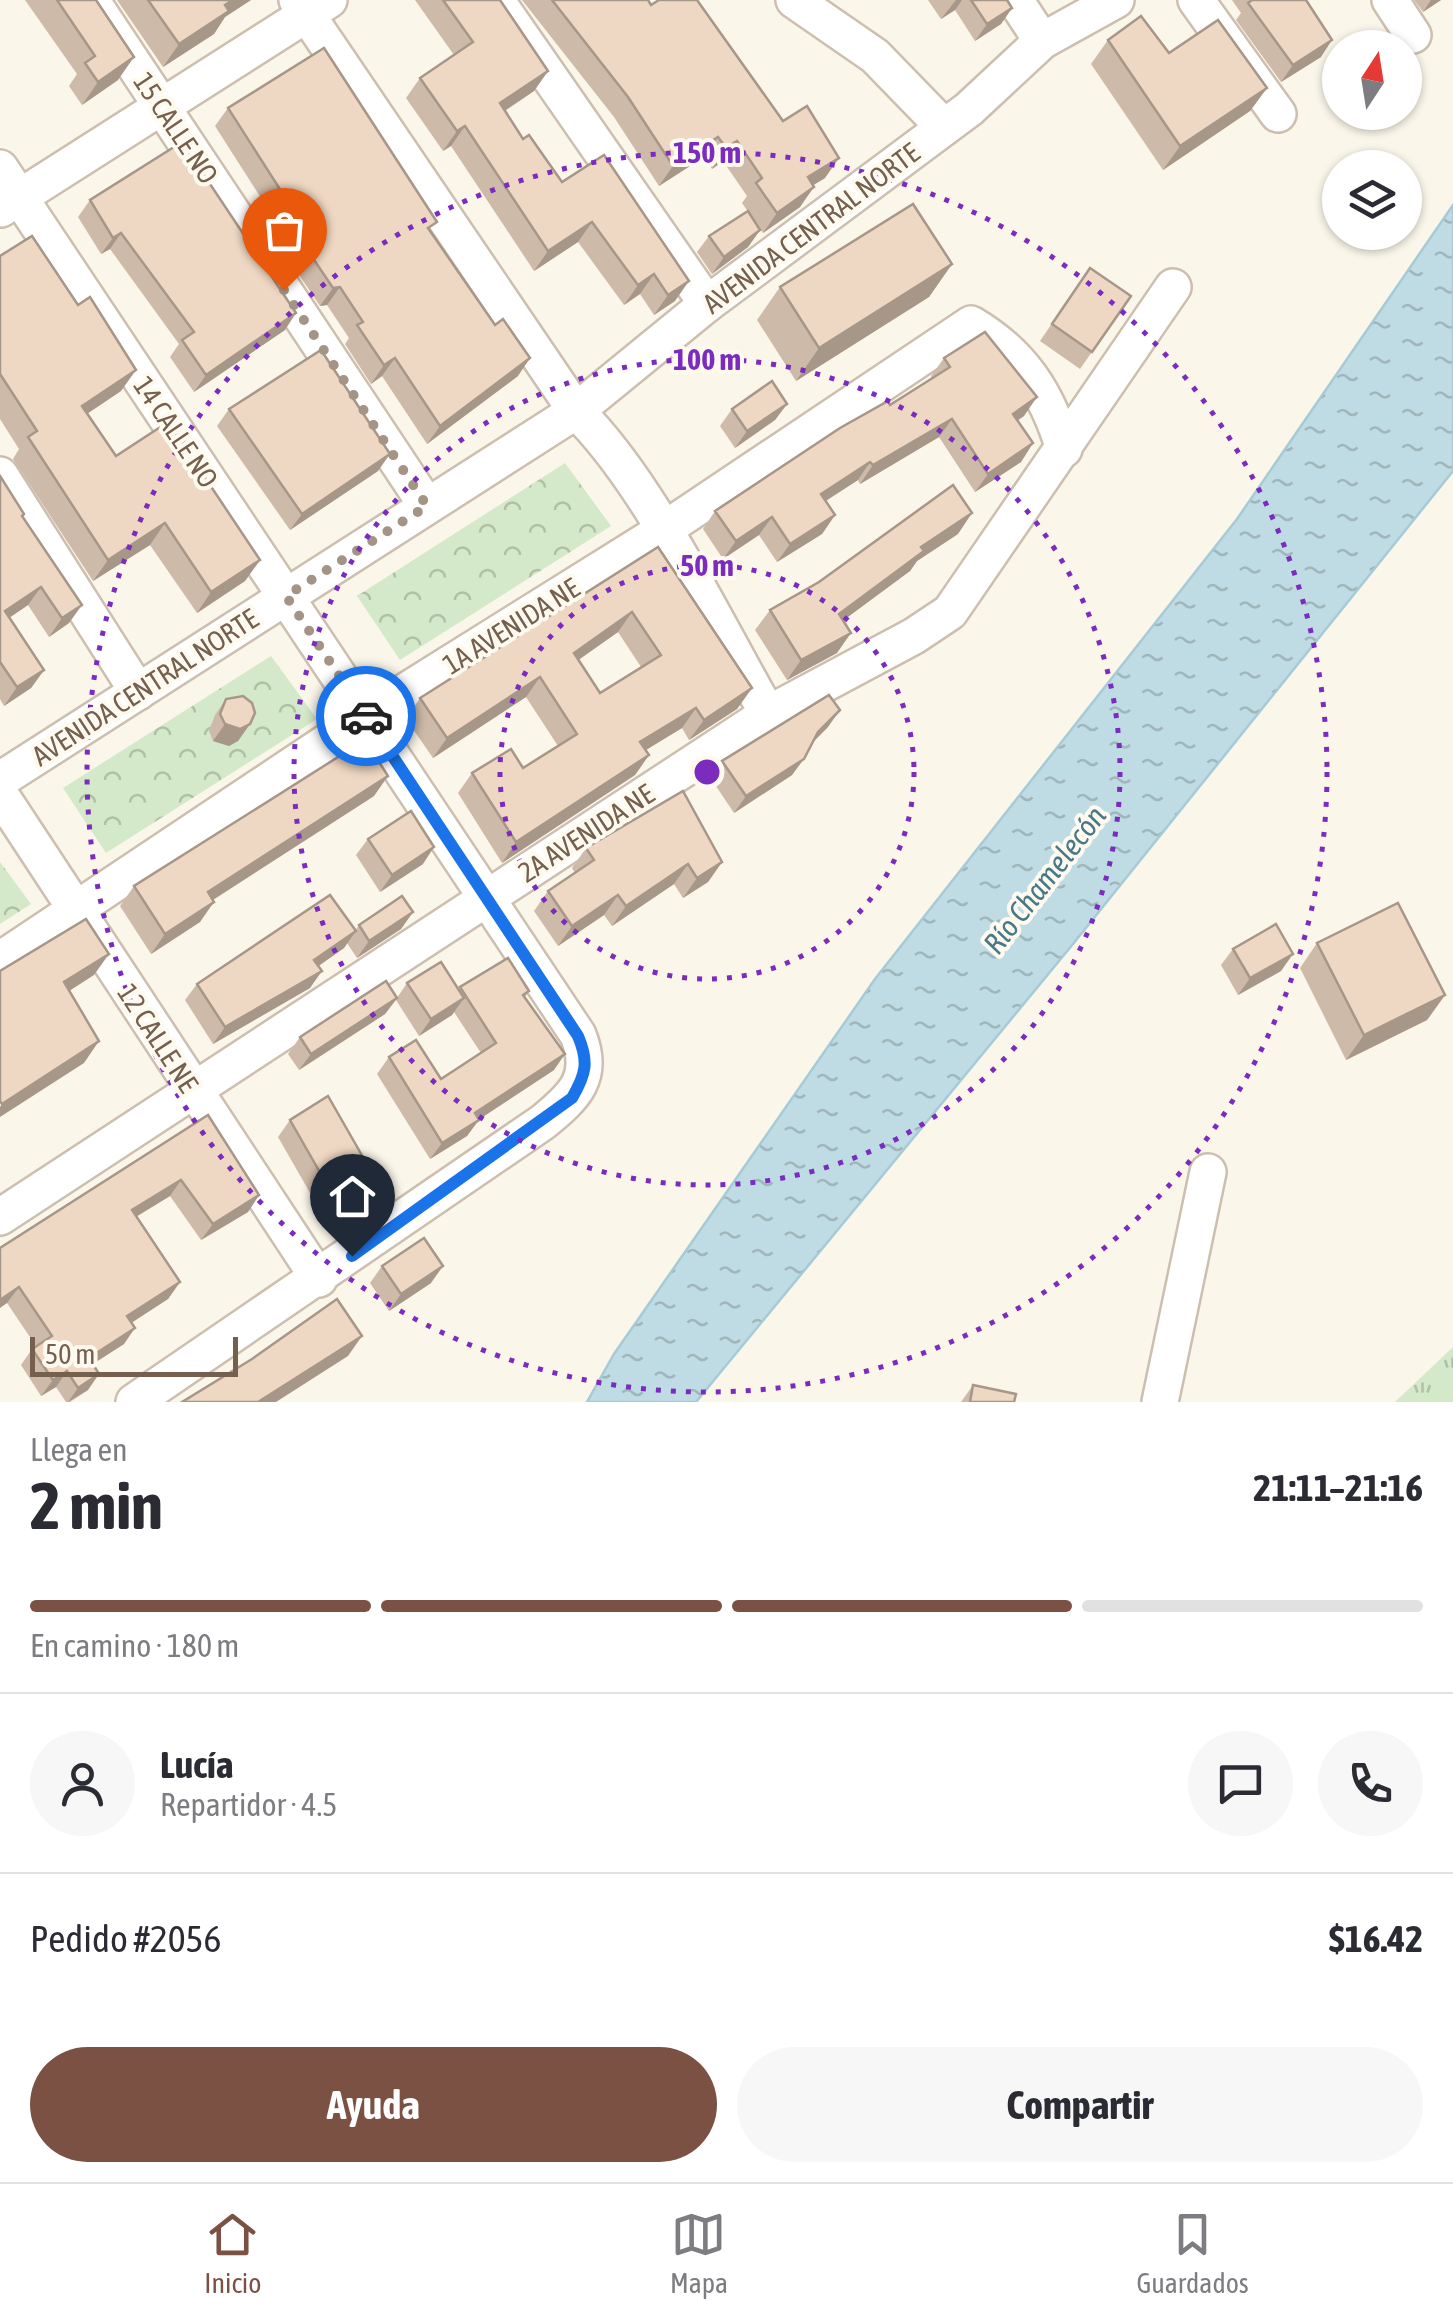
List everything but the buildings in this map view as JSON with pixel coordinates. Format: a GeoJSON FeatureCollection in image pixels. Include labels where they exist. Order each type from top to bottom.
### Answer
{"type":"FeatureCollection","features":[{"type":"Feature","properties":{"kind":"street","name":"15 CALLE NO"},"geometry":{"type":"LineString","coordinates":[[91,0],[427,506]]}},
{"type":"Feature","properties":{"kind":"street"},"geometry":{"type":"LineString","coordinates":[[496,0],[708,304]]}},
{"type":"Feature","properties":{"kind":"street"},"geometry":{"type":"LineString","coordinates":[[794,0],[875,56],[944,128]]}},
{"type":"Feature","properties":{"kind":"street"},"geometry":{"type":"LineString","coordinates":[[1015,0],[1042,41]]}},
{"type":"Feature","properties":{"kind":"street","name":"AVENIDA CENTRAL NORTE"},"geometry":{"type":"LineString","coordinates":[[0,780],[576,411],[708,304],[944,128],[1042,41],[1116,0]]}},
{"type":"Feature","properties":{"kind":"street"},"geometry":{"type":"LineString","coordinates":[[1196,0],[1278,114]]}},
{"type":"Feature","properties":{"kind":"street"},"geometry":{"type":"LineString","coordinates":[[1390,0],[1410,30]]}},
{"type":"Feature","properties":{"kind":"street"},"geometry":{"type":"LineString","coordinates":[[6,191],[161,105],[311,5],[576,411],[599,433],[662,531],[768,714]]}},
{"type":"Feature","properties":{"kind":"street","name":"14 CALLE NO"},"geometry":{"type":"LineString","coordinates":[[6,191],[286,596],[578,1036],[586,1056],[586,1076],[572,1098],[320,1279]]}},
{"type":"Feature","properties":{"kind":"street","name":"2A AVENIDA NE"},"geometry":{"type":"LineString","coordinates":[[0,1217],[768,714],[914,636],[950,612],[1173,287]]}},
{"type":"Feature","properties":{"kind":"street","name":"1A AVENIDA NE"},"geometry":{"type":"LineString","coordinates":[[0,960],[366,716],[662,531],[971,324],[1000,341],[1030,372],[1052,408],[1064,449]]}},
{"type":"Feature","properties":{"kind":"street"},"geometry":{"type":"LineString","coordinates":[[0,476],[138,692]]}},
{"type":"Feature","properties":{"kind":"street","name":"12 CALLE NE"},"geometry":{"type":"LineString","coordinates":[[0,794],[191,1089],[320,1279]]}},
{"type":"Feature","properties":{"kind":"street"},"geometry":{"type":"LineString","coordinates":[[1160,1402],[1208,1172]]}},
{"type":"Feature","properties":{"kind":"street"},"geometry":{"type":"LineString","coordinates":[[134,1402],[320,1279]]}},
{"type":"Feature","properties":{"kind":"green space"},"geometry":{"type":"Polygon","coordinates":[[[565,463],[611,526],[400,660],[357,596],[565,463]]]}},
{"type":"Feature","properties":{"kind":"green space"},"geometry":{"type":"Polygon","coordinates":[[[271,656],[317,719],[106,853],[63,788],[271,656]]]}},
{"type":"Feature","properties":{"kind":"green space"},"geometry":{"type":"Polygon","coordinates":[[[0,862],[31,904],[0,924],[0,862]]]}},
{"type":"Feature","properties":{"kind":"green space"},"geometry":{"type":"Polygon","coordinates":[[[1453,1347],[1453,1402],[1395,1402],[1453,1347]]]}},
{"type":"Feature","properties":{"kind":"water","name":"Río Chamelecón"},"geometry":{"type":"Polygon","coordinates":[[[1453,205],[1453,471],[1073,944],[696,1402],[587,1402],[614,1354],[875,979],[1237,519],[1453,205]]]}},
{"type":"Feature","properties":{"kind":"way so far"},"geometry":{"type":"LineString","coordinates":[[284,290],[427,506],[286,596],[366,716]]}},
{"type":"Feature","properties":{"kind":"route"},"geometry":{"type":"LineString","coordinates":[[352,1256],[543,1122],[572,1098],[586,1076],[586,1056],[578,1036],[366,716]]}}]}
